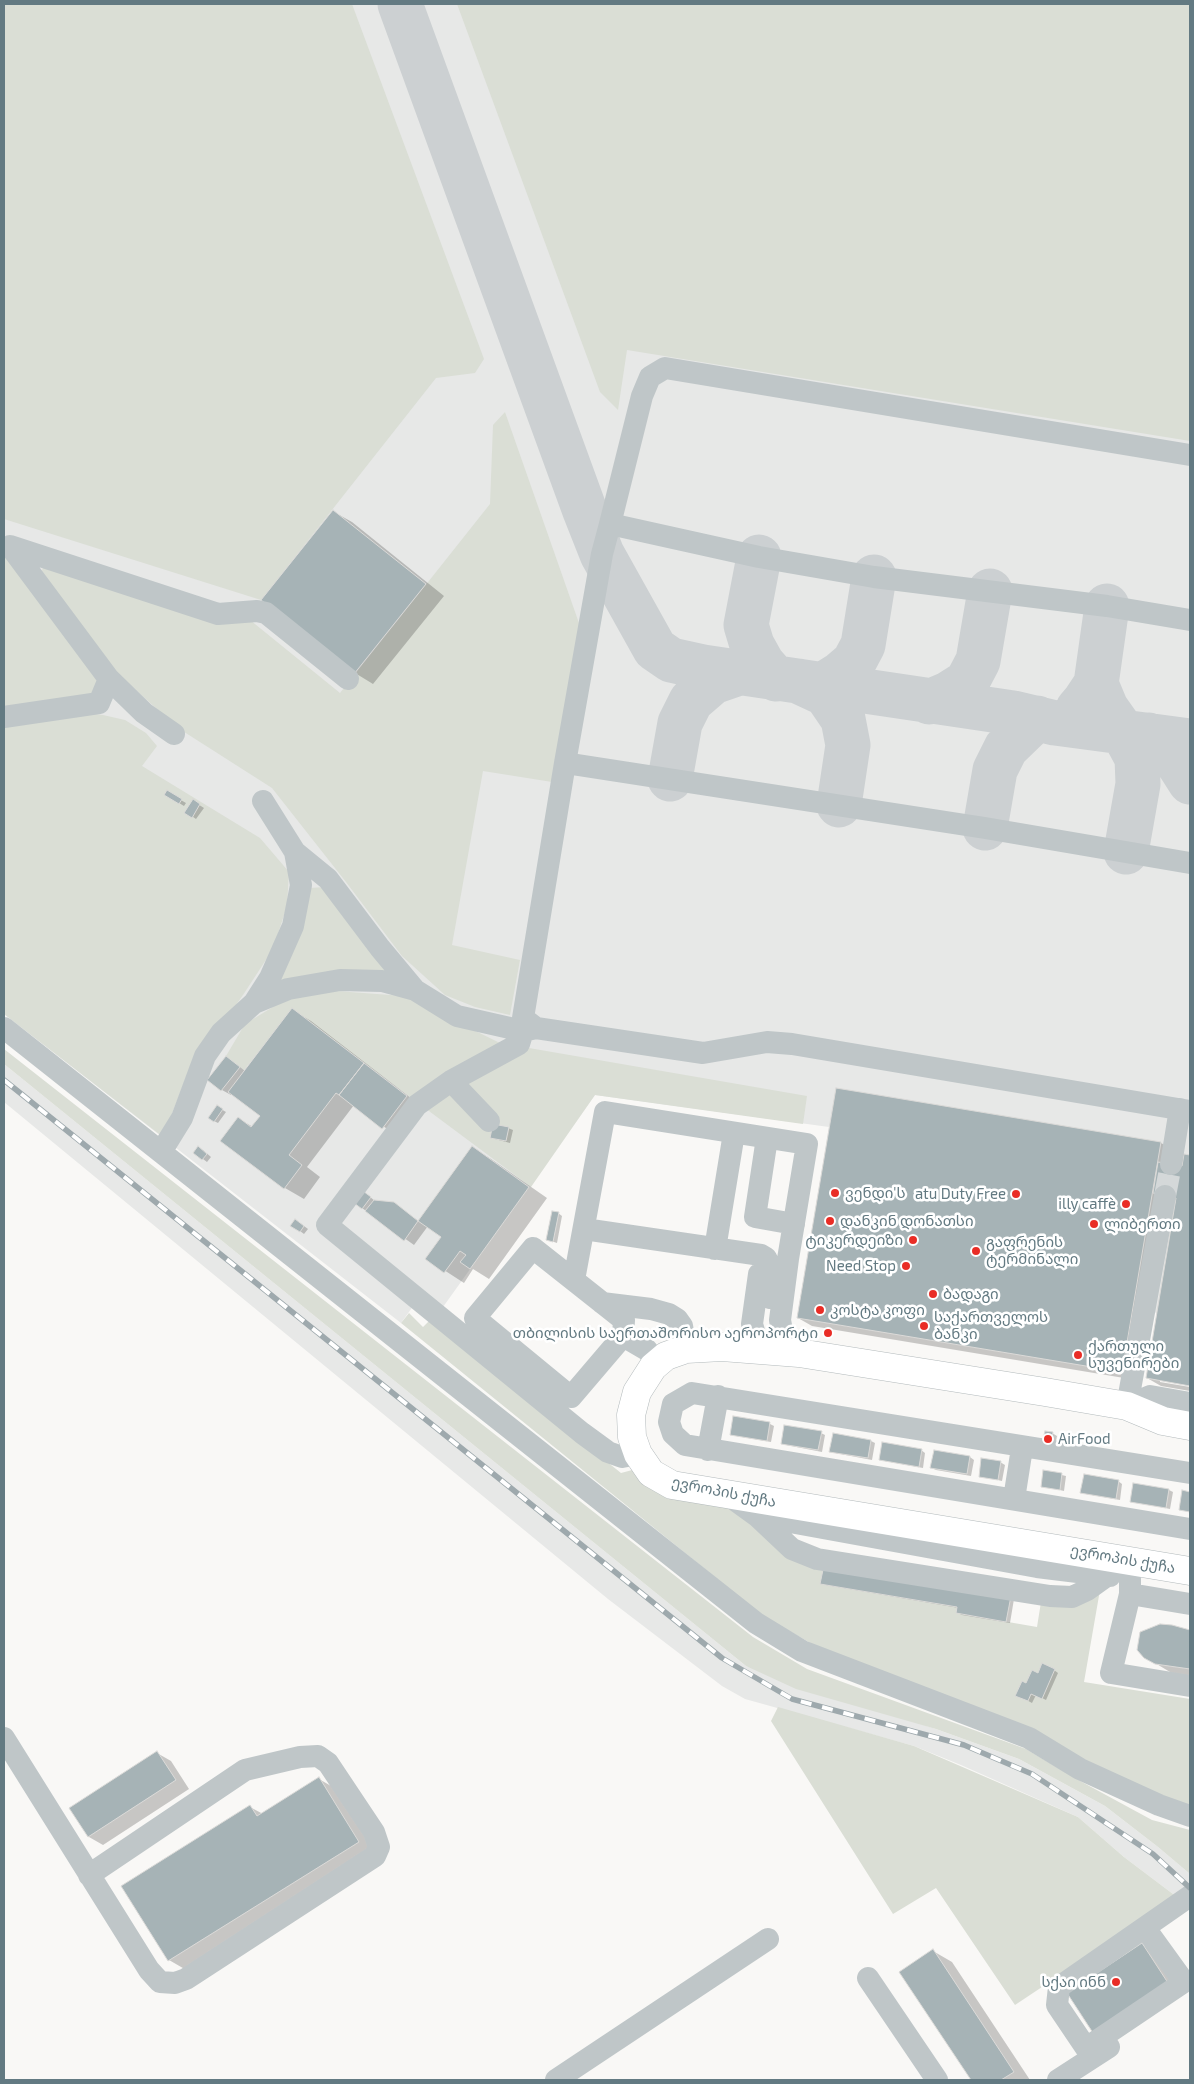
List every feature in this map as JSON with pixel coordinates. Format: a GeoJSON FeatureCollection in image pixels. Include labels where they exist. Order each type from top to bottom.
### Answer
{"type":"FeatureCollection","features":[{"type":"Feature","properties":{"kind":"main road"},"geometry":{"type":"LineString","coordinates":[[674,1354],[722,1347],[781,1352],[1128,1406],[1163,1421],[1190,1426]]}},
{"type":"Feature","properties":{"kind":"main road","name":"ევროპის ქუჩა"},"geometry":{"type":"LineString","coordinates":[[674,1354],[653,1367],[637,1392],[631,1415],[632,1437],[638,1454],[651,1473],[672,1485],[1119,1568],[1190,1571]]}},
{"type":"Feature","properties":{"kind":"street"},"geometry":{"type":"LineString","coordinates":[[529,1030],[523,1018],[602,554],[642,396],[650,377],[665,368],[1190,455]]}},
{"type":"Feature","properties":{"kind":"street"},"geometry":{"type":"LineString","coordinates":[[610,524],[759,557],[874,577],[1107,606],[1190,620]]}},
{"type":"Feature","properties":{"kind":"street"},"geometry":{"type":"LineString","coordinates":[[7,545],[218,614],[257,611],[266,613],[348,678]]}},
{"type":"Feature","properties":{"kind":"street"},"geometry":{"type":"LineString","coordinates":[[7,545],[109,679],[144,713],[174,734]]}},
{"type":"Feature","properties":{"kind":"street"},"geometry":{"type":"LineString","coordinates":[[99,703],[109,679]]}},
{"type":"Feature","properties":{"kind":"street"},"geometry":{"type":"LineString","coordinates":[[4,717],[99,703],[144,713]]}},
{"type":"Feature","properties":{"kind":"street"},"geometry":{"type":"LineString","coordinates":[[565,763],[985,828],[1190,863]]}},
{"type":"Feature","properties":{"kind":"street"},"geometry":{"type":"LineString","coordinates":[[263,801],[295,852],[328,879],[380,948],[416,990],[457,1016],[529,1030],[702,1052],[767,1042],[792,1044],[1185,1110],[1171,1164]]}},
{"type":"Feature","properties":{"kind":"street"},"geometry":{"type":"LineString","coordinates":[[162,1152],[182,1118],[205,1056],[221,1033],[254,1003],[270,978],[293,926],[301,885],[295,852]]}},
{"type":"Feature","properties":{"kind":"street"},"geometry":{"type":"LineString","coordinates":[[254,1003],[288,988],[340,980],[382,981],[416,990]]}},
{"type":"Feature","properties":{"kind":"street"},"geometry":{"type":"LineString","coordinates":[[4,1028],[756,1623],[802,1650],[1029,1738],[1080,1769],[1159,1805],[1190,1816]]}},
{"type":"Feature","properties":{"kind":"street"},"geometry":{"type":"LineString","coordinates":[[529,1030],[519,1044],[452,1081],[417,1105],[326,1225],[582,1434],[608,1452],[622,1457],[638,1454]]}},
{"type":"Feature","properties":{"kind":"street"},"geometry":{"type":"LineString","coordinates":[[452,1081],[489,1121]]}},
{"type":"Feature","properties":{"kind":"street"},"geometry":{"type":"LineString","coordinates":[[574,1280],[605,1112],[807,1144],[780,1320],[786,1341],[781,1352],[771,1339],[766,1326],[773,1272],[766,1258],[761,1255],[584,1229]]}},
{"type":"Feature","properties":{"kind":"street"},"geometry":{"type":"LineString","coordinates":[[715,1249],[734,1133]]}},
{"type":"Feature","properties":{"kind":"street"},"geometry":{"type":"LineString","coordinates":[[767,1138],[755,1218],[794,1224]]}},
{"type":"Feature","properties":{"kind":"street"},"geometry":{"type":"LineString","coordinates":[[1128,1406],[1165,1196]]}},
{"type":"Feature","properties":{"kind":"street"},"geometry":{"type":"LineString","coordinates":[[674,1354],[647,1350],[624,1328],[602,1303],[533,1248],[475,1318],[571,1397],[624,1328],[640,1321],[668,1327],[674,1336],[674,1354]]}},
{"type":"Feature","properties":{"kind":"street"},"geometry":{"type":"LineString","coordinates":[[602,1303],[650,1308],[669,1314],[677,1319],[682,1326],[674,1354]]}},
{"type":"Feature","properties":{"kind":"street"},"geometry":{"type":"LineString","coordinates":[[1190,1474],[692,1393],[673,1404],[669,1422],[672,1434],[685,1445],[708,1450],[1190,1529]]}},
{"type":"Feature","properties":{"kind":"street"},"geometry":{"type":"LineString","coordinates":[[708,1450],[718,1396]]}},
{"type":"Feature","properties":{"kind":"street"},"geometry":{"type":"LineString","coordinates":[[1128,1406],[1150,1396],[1190,1403]]}},
{"type":"Feature","properties":{"kind":"street"},"geometry":{"type":"LineString","coordinates":[[1014,1500],[1022,1448]]}},
{"type":"Feature","properties":{"kind":"street"},"geometry":{"type":"LineString","coordinates":[[728,1494],[757,1516],[792,1549],[817,1558],[1050,1596],[1072,1597],[1087,1590],[1119,1568]]}},
{"type":"Feature","properties":{"kind":"street"},"geometry":{"type":"LineString","coordinates":[[757,1516],[1037,1567],[1119,1568]]}},
{"type":"Feature","properties":{"kind":"street"},"geometry":{"type":"LineString","coordinates":[[1119,1568],[1130,1594],[1111,1673],[1190,1686]]}},
{"type":"Feature","properties":{"kind":"street"},"geometry":{"type":"LineString","coordinates":[[1130,1594],[1190,1604]]}},
{"type":"Feature","properties":{"kind":"street"},"geometry":{"type":"LineString","coordinates":[[4,1738],[149,1970],[160,1982],[174,1983],[186,1979],[375,1856],[379,1847],[374,1832],[328,1763],[318,1756],[300,1756],[245,1770],[90,1875]]}},
{"type":"Feature","properties":{"kind":"street"},"geometry":{"type":"LineString","coordinates":[[1145,1928],[1184,1982],[1086,2048],[1057,2005],[1059,1987],[1190,1896]]}},
{"type":"Feature","properties":{"kind":"street"},"geometry":{"type":"LineString","coordinates":[[556,2080],[768,1939]]}},
{"type":"Feature","properties":{"kind":"street"},"geometry":{"type":"LineString","coordinates":[[868,1978],[937,2080]]}},
{"type":"Feature","properties":{"kind":"street"},"geometry":{"type":"LineString","coordinates":[[1058,2080],[1190,1995]]}},
{"type":"Feature","properties":{"kind":"shaded area","name":"თბილისის საერთაშორისო აეროპორტი"},"geometry":{"type":"Polygon","coordinates":[[[4,4],[1190,4],[1190,1386],[1146,1378],[1157,1313],[1134,1308],[1122,1372],[797,1318],[829,1127],[595,1095],[443,1307],[424,1291],[401,1323],[4,1014],[4,4]]]}},
{"type":"Feature","properties":{"kind":"shaded area"},"geometry":{"type":"Polygon","coordinates":[[[4,4],[352,4],[484,359],[475,373],[436,378],[261,600],[4,519],[4,4]]]}},
{"type":"Feature","properties":{"kind":"shaded area"},"geometry":{"type":"Polygon","coordinates":[[[457,4],[1190,4],[1190,441],[627,350],[618,410],[600,392],[457,4]]]}},
{"type":"Feature","properties":{"kind":"shaded area"},"geometry":{"type":"Polygon","coordinates":[[[505,412],[580,626],[552,782],[483,771],[452,945],[520,960],[510,1015],[475,1007],[445,995],[402,956],[272,788],[178,728],[107,664],[42,571],[44,562],[250,620],[340,693],[490,504],[493,425],[505,412]]]}},
{"type":"Feature","properties":{"kind":"shaded area"},"geometry":{"type":"Polygon","coordinates":[[[4,555],[102,679],[97,698],[4,709],[4,555]]]}},
{"type":"Feature","properties":{"kind":"shaded area"},"geometry":{"type":"Polygon","coordinates":[[[81,712],[125,720],[146,733],[157,746],[142,766],[260,838],[289,872],[287,906],[273,949],[188,1072],[163,1137],[4,1014],[4,727],[81,712]]]}},
{"type":"Feature","properties":{"kind":"shaded area"},"geometry":{"type":"Polygon","coordinates":[[[326,887],[391,978],[265,994],[309,888],[326,887]]]}},
{"type":"Feature","properties":{"kind":"shaded area"},"geometry":{"type":"Polygon","coordinates":[[[336,991],[404,996],[500,1043],[807,1096],[803,1124],[595,1095],[531,1187],[292,1009],[244,1070],[226,1056],[245,1024],[286,999],[336,991]]]}},
{"type":"Feature","properties":{"kind":"shaded area"},"geometry":{"type":"Polygon","coordinates":[[[4,1049],[753,1637],[807,1669],[1026,1749],[1152,1820],[1190,1830],[1190,1874],[1105,1806],[1019,1759],[936,1729],[796,1689],[746,1666],[4,1064],[4,1049]]]}},
{"type":"Feature","properties":{"kind":"shaded area"},"geometry":{"type":"Polygon","coordinates":[[[4,1064],[746,1666],[936,1729],[1019,1759],[1105,1806],[1190,1874],[1190,1888],[1177,1897],[1124,1857],[1078,1817],[961,1765],[914,1746],[745,1699],[722,1686],[608,1599],[4,1102],[4,1064]]]}},
{"type":"Feature","properties":{"kind":"shaded area"},"geometry":{"type":"Polygon","coordinates":[[[409,1313],[423,1327],[430,1320],[621,1473],[636,1469],[726,1503],[824,1565],[821,1583],[957,1607],[956,1613],[1037,1627],[1041,1602],[1100,1590],[1084,1682],[1190,1699],[1190,1808],[821,1649],[763,1616],[401,1323],[409,1313]]]}},
{"type":"Feature","properties":{"kind":"shaded area"},"geometry":{"type":"Polygon","coordinates":[[[778,1707],[914,1746],[1078,1817],[1124,1857],[1177,1897],[1015,2005],[936,1888],[893,1914],[771,1721],[778,1707]]]}},
{"type":"Feature","properties":{"kind":"building"},"geometry":{"type":"Polygon","coordinates":[[[333,510],[426,584],[354,674],[261,600],[333,510]]]}},
{"type":"Feature","properties":{"kind":"building"},"geometry":{"type":"Polygon","coordinates":[[[167,790],[182,799],[179,804],[164,795],[167,790]]]}},
{"type":"Feature","properties":{"kind":"building"},"geometry":{"type":"Polygon","coordinates":[[[193,799],[200,804],[192,818],[184,813],[193,799]]]}},
{"type":"Feature","properties":{"kind":"building"},"geometry":{"type":"Polygon","coordinates":[[[292,1008],[364,1063],[339,1095],[336,1093],[289,1155],[302,1165],[284,1189],[220,1141],[238,1117],[251,1127],[260,1116],[228,1092],[292,1008]]]}},
{"type":"Feature","properties":{"kind":"building"},"geometry":{"type":"Polygon","coordinates":[[[226,1056],[240,1067],[221,1091],[207,1080],[226,1056]]]}},
{"type":"Feature","properties":{"kind":"building"},"geometry":{"type":"Polygon","coordinates":[[[364,1063],[407,1096],[382,1129],[339,1095],[364,1063]]]}},
{"type":"Feature","properties":{"kind":"building","name":"გაფრენის ტერმინალი"},"geometry":{"type":"Polygon","coordinates":[[[836,1088],[1161,1142],[1122,1372],[797,1318],[836,1088]]]}},
{"type":"Feature","properties":{"kind":"building"},"geometry":{"type":"Polygon","coordinates":[[[217,1105],[223,1109],[214,1122],[208,1118],[217,1105]]]}},
{"type":"Feature","properties":{"kind":"building"},"geometry":{"type":"Polygon","coordinates":[[[493,1124],[509,1127],[506,1141],[490,1138],[493,1124]]]}},
{"type":"Feature","properties":{"kind":"building"},"geometry":{"type":"Polygon","coordinates":[[[198,1146],[207,1154],[202,1160],[193,1153],[198,1146]]]}},
{"type":"Feature","properties":{"kind":"building"},"geometry":{"type":"Polygon","coordinates":[[[472,1146],[529,1187],[470,1269],[460,1262],[466,1255],[460,1251],[444,1273],[425,1259],[441,1237],[418,1221],[472,1146]]]}},
{"type":"Feature","properties":{"kind":"building"},"geometry":{"type":"Polygon","coordinates":[[[1184,1154],[1190,1155],[1190,1386],[1146,1378],[1176,1198],[1153,1193],[1158,1162],[1182,1166],[1184,1154]]]}},
{"type":"Feature","properties":{"kind":"building"},"geometry":{"type":"Polygon","coordinates":[[[359,1188],[371,1197],[362,1209],[350,1200],[359,1188]]]}},
{"type":"Feature","properties":{"kind":"building"},"geometry":{"type":"Polygon","coordinates":[[[374,1200],[394,1202],[418,1221],[404,1241],[365,1211],[374,1200]]]}},
{"type":"Feature","properties":{"kind":"building"},"geometry":{"type":"Polygon","coordinates":[[[552,1211],[559,1212],[553,1242],[546,1240],[552,1211]]]}},
{"type":"Feature","properties":{"kind":"building"},"geometry":{"type":"Polygon","coordinates":[[[295,1219],[304,1226],[300,1232],[290,1226],[295,1219]]]}},
{"type":"Feature","properties":{"kind":"building"},"geometry":{"type":"Polygon","coordinates":[[[733,1416],[770,1422],[767,1441],[730,1435],[733,1416]]]}},
{"type":"Feature","properties":{"kind":"building"},"geometry":{"type":"Polygon","coordinates":[[[784,1425],[822,1431],[818,1450],[781,1444],[784,1425]]]}},
{"type":"Feature","properties":{"kind":"building"},"geometry":{"type":"Polygon","coordinates":[[[1045,1431],[1053,1432],[1051,1445],[1042,1443],[1045,1431]]]}},
{"type":"Feature","properties":{"kind":"building"},"geometry":{"type":"Polygon","coordinates":[[[833,1433],[871,1440],[868,1458],[829,1452],[833,1433]]]}},
{"type":"Feature","properties":{"kind":"building"},"geometry":{"type":"Polygon","coordinates":[[[882,1442],[922,1449],[919,1467],[879,1460],[882,1442]]]}},
{"type":"Feature","properties":{"kind":"building"},"geometry":{"type":"Polygon","coordinates":[[[934,1450],[970,1456],[967,1474],[930,1468],[934,1450]]]}},
{"type":"Feature","properties":{"kind":"building"},"geometry":{"type":"Polygon","coordinates":[[[981,1458],[1001,1461],[998,1480],[979,1477],[981,1458]]]}},
{"type":"Feature","properties":{"kind":"building"},"geometry":{"type":"Polygon","coordinates":[[[1043,1470],[1062,1473],[1060,1490],[1041,1487],[1043,1470]]]}},
{"type":"Feature","properties":{"kind":"building"},"geometry":{"type":"Polygon","coordinates":[[[1084,1474],[1119,1480],[1116,1499],[1080,1493],[1084,1474]]]}},
{"type":"Feature","properties":{"kind":"building"},"geometry":{"type":"Polygon","coordinates":[[[1133,1483],[1169,1489],[1166,1508],[1130,1502],[1133,1483]]]}},
{"type":"Feature","properties":{"kind":"building"},"geometry":{"type":"Polygon","coordinates":[[[1182,1490],[1190,1492],[1190,1512],[1179,1510],[1182,1490]]]}},
{"type":"Feature","properties":{"kind":"building"},"geometry":{"type":"Polygon","coordinates":[[[824,1565],[1011,1596],[1006,1622],[956,1613],[957,1607],[820,1584],[824,1565]]]}},
{"type":"Feature","properties":{"kind":"building"},"geometry":{"type":"Polygon","coordinates":[[[1160,1624],[1190,1630],[1190,1669],[1155,1664],[1144,1658],[1137,1650],[1140,1632],[1160,1624]]]}},
{"type":"Feature","properties":{"kind":"building"},"geometry":{"type":"Polygon","coordinates":[[[1042,1663],[1055,1669],[1042,1699],[1031,1694],[1028,1701],[1015,1696],[1022,1681],[1026,1683],[1032,1670],[1038,1673],[1042,1663]]]}},
{"type":"Feature","properties":{"kind":"building"},"geometry":{"type":"Polygon","coordinates":[[[157,1751],[176,1780],[88,1837],[69,1808],[157,1751]]]}},
{"type":"Feature","properties":{"kind":"building"},"geometry":{"type":"Polygon","coordinates":[[[319,1777],[359,1842],[168,1961],[121,1886],[250,1805],[257,1816],[319,1777]]]}},
{"type":"Feature","properties":{"kind":"building"},"geometry":{"type":"Polygon","coordinates":[[[1142,1943],[1170,1986],[1095,2036],[1067,1993],[1142,1943]]]}},
{"type":"Feature","properties":{"kind":"building"},"geometry":{"type":"Polygon","coordinates":[[[933,1949],[1014,2072],[1001,2080],[971,2080],[899,1972],[933,1949]]]}},
{"type":"Feature","properties":{"kind":"taxiway"},"geometry":{"type":"LineString","coordinates":[[400,4],[585,511],[602,554],[655,649],[671,660],[703,667],[1013,713],[1055,723],[1190,741]]}},
{"type":"Feature","properties":{"kind":"taxiway"},"geometry":{"type":"LineString","coordinates":[[759,557],[746,625],[752,645],[762,663],[776,679]]}},
{"type":"Feature","properties":{"kind":"taxiway"},"geometry":{"type":"LineString","coordinates":[[824,684],[854,662],[863,645],[874,577]]}},
{"type":"Feature","properties":{"kind":"taxiway"},"geometry":{"type":"LineString","coordinates":[[929,702],[948,694],[967,682],[978,661],[990,591]]}},
{"type":"Feature","properties":{"kind":"taxiway"},"geometry":{"type":"LineString","coordinates":[[1078,709],[1096,684],[1107,606]]}},
{"type":"Feature","properties":{"kind":"taxiway"},"geometry":{"type":"LineString","coordinates":[[670,779],[680,723],[691,701],[713,682],[739,673]]}},
{"type":"Feature","properties":{"kind":"taxiway"},"geometry":{"type":"LineString","coordinates":[[798,681],[826,694],[843,719],[848,745],[839,805]]}},
{"type":"Feature","properties":{"kind":"taxiway"},"geometry":{"type":"LineString","coordinates":[[1096,684],[1106,708],[1123,732],[1137,758],[1138,784],[1126,852]]}},
{"type":"Feature","properties":{"kind":"taxiway"},"geometry":{"type":"LineString","coordinates":[[985,828],[995,770],[1006,748],[1037,718]]}},
{"type":"Feature","properties":{"kind":"taxiway"},"geometry":{"type":"LineString","coordinates":[[1149,735],[1164,746],[1176,760],[1190,782]]}},
{"type":"Feature","properties":{"kind":"tunnel"},"geometry":{"type":"LineString","coordinates":[[1165,1196],[1171,1164]]}},
{"type":"Feature","properties":{"kind":"railway"},"geometry":{"type":"LineString","coordinates":[[4,1080],[722,1658],[792,1699],[964,1745],[1032,1774],[1153,1854],[1190,1888]]}},
{"type":"Feature","properties":{"kind":"place","name":"ვენდი'ს"},"geometry":{"type":"Point","coordinates":[835,1193]}},
{"type":"Feature","properties":{"kind":"place","name":"atu Duty Free"},"geometry":{"type":"Point","coordinates":[1016,1194]}},
{"type":"Feature","properties":{"kind":"place","name":"illy caffè"},"geometry":{"type":"Point","coordinates":[1126,1204]}},
{"type":"Feature","properties":{"kind":"place","name":"დანკინ დონათსი"},"geometry":{"type":"Point","coordinates":[830,1221]}},
{"type":"Feature","properties":{"kind":"place","name":"ლიბერთი"},"geometry":{"type":"Point","coordinates":[1094,1224]}},
{"type":"Feature","properties":{"kind":"place","name":"ტიკერდეიზი"},"geometry":{"type":"Point","coordinates":[913,1240]}},
{"type":"Feature","properties":{"kind":"place","name":"გაფრენის ტერმინალი"},"geometry":{"type":"Point","coordinates":[976,1251]}},
{"type":"Feature","properties":{"kind":"place","name":"Need Stop"},"geometry":{"type":"Point","coordinates":[906,1266]}},
{"type":"Feature","properties":{"kind":"place","name":"ბადაგი"},"geometry":{"type":"Point","coordinates":[933,1294]}},
{"type":"Feature","properties":{"kind":"place","name":"კოსტა კოფი"},"geometry":{"type":"Point","coordinates":[820,1310]}},
{"type":"Feature","properties":{"kind":"place","name":"საქართველოს ბანკი"},"geometry":{"type":"Point","coordinates":[924,1326]}},
{"type":"Feature","properties":{"kind":"place","name":"თბილისის საერთაშორისო აეროპორტი"},"geometry":{"type":"Point","coordinates":[828,1333]}},
{"type":"Feature","properties":{"kind":"place","name":"ქართული სუვენირები"},"geometry":{"type":"Point","coordinates":[1078,1355]}},
{"type":"Feature","properties":{"kind":"place","name":"AirFood"},"geometry":{"type":"Point","coordinates":[1048,1439]}},
{"type":"Feature","properties":{"kind":"place","name":"სქაი ინნ"},"geometry":{"type":"Point","coordinates":[1116,1982]}}]}
